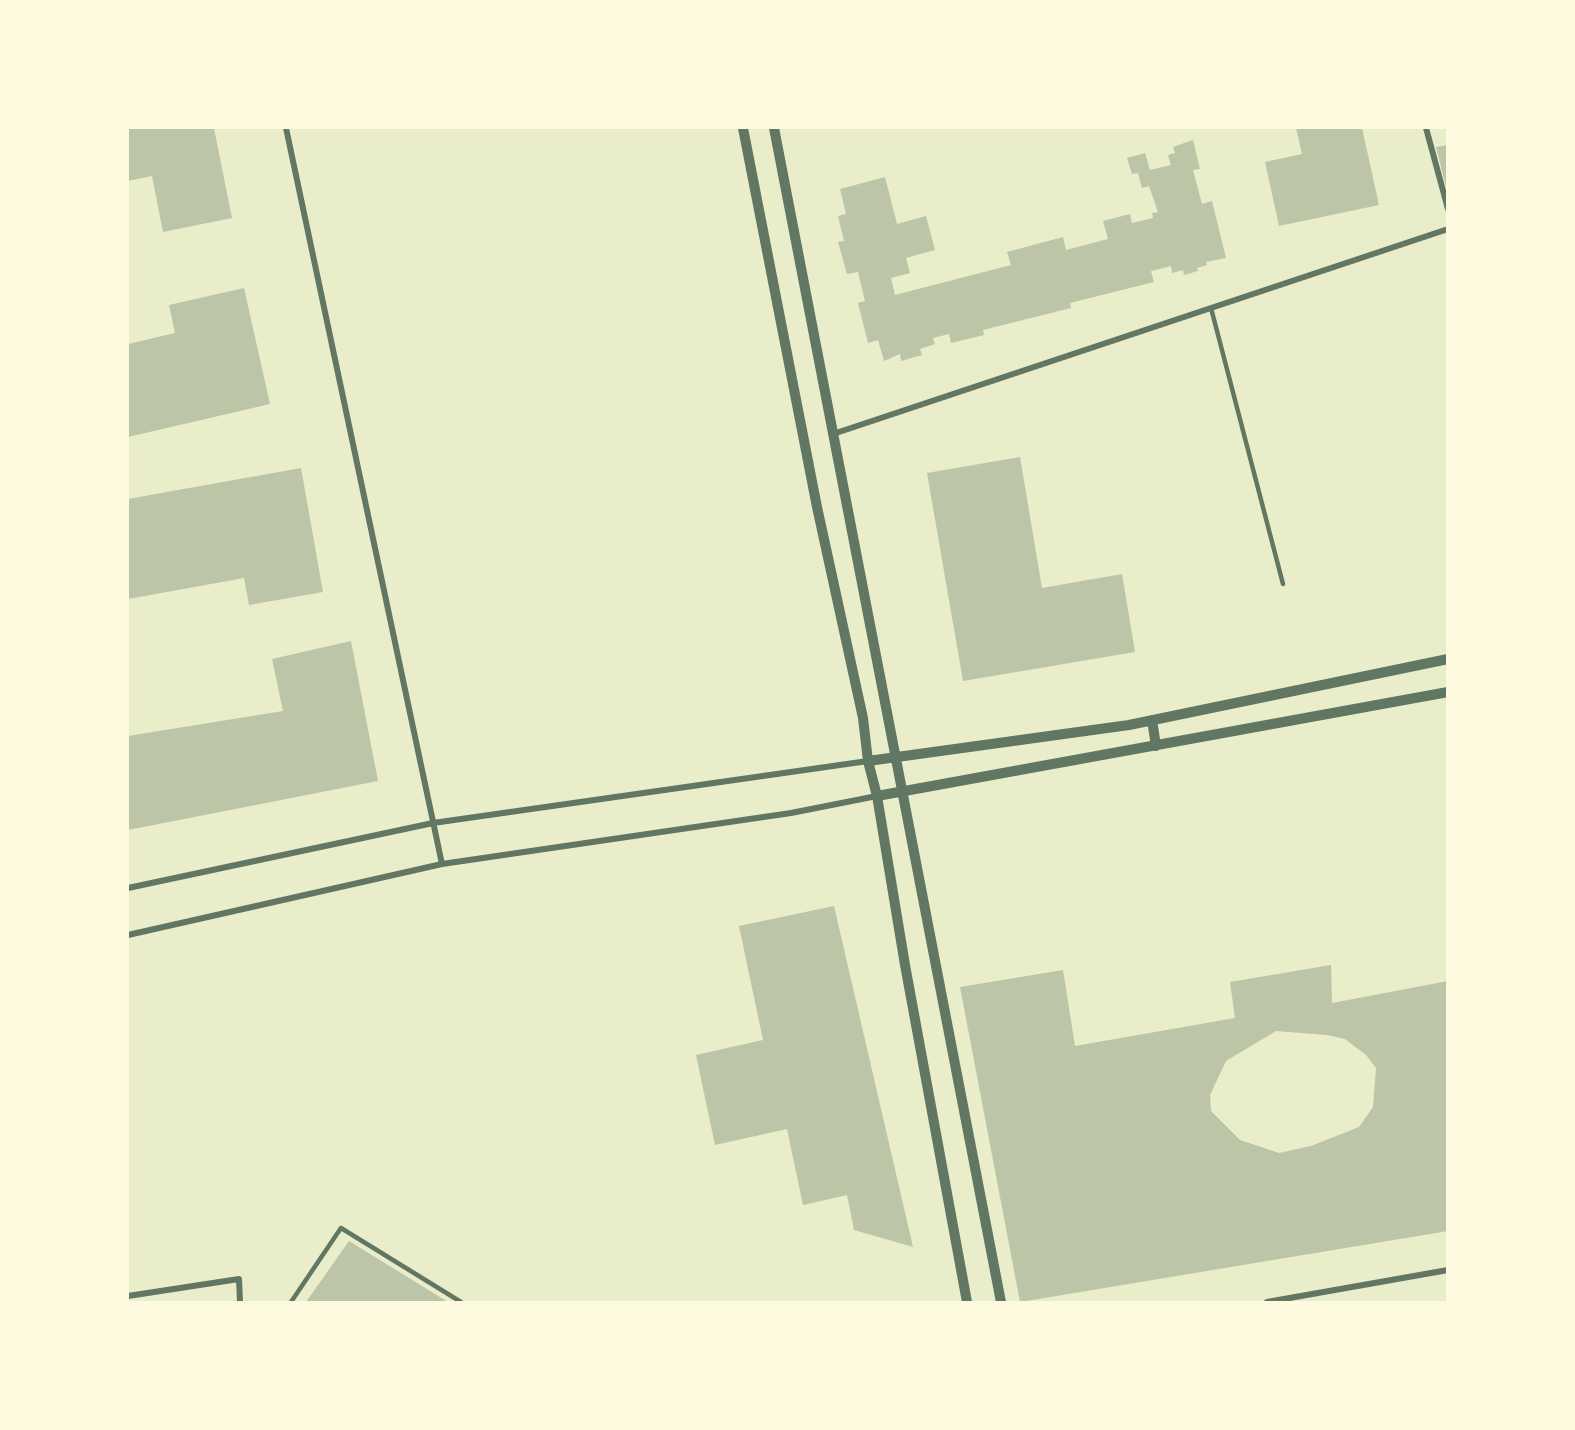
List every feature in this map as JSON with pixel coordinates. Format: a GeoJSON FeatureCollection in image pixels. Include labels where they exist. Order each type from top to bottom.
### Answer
{"type":"FeatureCollection","features":[{"type":"Feature","properties":{"kind":"street"},"geometry":{"type":"LineString","coordinates":[[286,128],[442,864]]}},
{"type":"Feature","properties":{"kind":"street"},"geometry":{"type":"LineString","coordinates":[[743,128],[817,507],[861,708],[868,761],[877,796],[904,964],[967,1302]]}},
{"type":"Feature","properties":{"kind":"street"},"geometry":{"type":"LineString","coordinates":[[774,128],[1001,1302]]}},
{"type":"Feature","properties":{"kind":"street"},"geometry":{"type":"LineString","coordinates":[[1426,128],[1448,209]]}},
{"type":"Feature","properties":{"kind":"street"},"geometry":{"type":"LineString","coordinates":[[833,434],[1448,229]]}},
{"type":"Feature","properties":{"kind":"street"},"geometry":{"type":"LineString","coordinates":[[128,888],[433,823],[1152,720],[1448,659]]}},
{"type":"Feature","properties":{"kind":"street"},"geometry":{"type":"LineString","coordinates":[[128,935],[442,864],[791,813],[1448,692]]}},
{"type":"Feature","properties":{"kind":"street"},"geometry":{"type":"LineString","coordinates":[[1152,720],[1156,746]]}},
{"type":"Feature","properties":{"kind":"street"},"geometry":{"type":"LineString","coordinates":[[1267,1302],[1293,1300],[1448,1270]]}},
{"type":"Feature","properties":{"kind":"street"},"geometry":{"type":"LineString","coordinates":[[128,1296],[239,1279],[240,1302]]}},
{"type":"Feature","properties":{"kind":"lane"},"geometry":{"type":"LineString","coordinates":[[1211,308],[1283,584]]}},
{"type":"Feature","properties":{"kind":"lane"},"geometry":{"type":"LineString","coordinates":[[291,1302],[341,1227],[461,1302]]}},
{"type":"Feature","properties":{"kind":"building"},"geometry":{"type":"Polygon","coordinates":[[[128,128],[214,128],[232,218],[163,232],[152,176],[128,181],[128,128]]]}},
{"type":"Feature","properties":{"kind":"building"},"geometry":{"type":"Polygon","coordinates":[[[1296,128],[1362,128],[1379,205],[1279,226],[1265,162],[1302,154],[1296,128]]]}},
{"type":"Feature","properties":{"kind":"building"},"geometry":{"type":"Polygon","coordinates":[[[1193,140],[1200,169],[1193,170],[1202,204],[1212,201],[1226,258],[1206,262],[1207,265],[1197,268],[1198,271],[1184,275],[1183,270],[1172,273],[1171,266],[1151,271],[1154,282],[1070,303],[1071,308],[983,330],[984,335],[951,343],[949,334],[933,338],[935,344],[920,349],[922,355],[901,361],[900,354],[884,361],[878,340],[868,343],[858,303],[865,301],[858,272],[847,274],[838,242],[844,241],[838,216],[846,214],[840,189],[885,177],[897,224],[926,216],[935,250],[906,258],[910,273],[891,278],[895,295],[1011,265],[1007,252],[1063,237],[1066,250],[1108,239],[1103,221],[1130,214],[1132,223],[1153,218],[1152,213],[1158,212],[1149,186],[1142,188],[1138,173],[1132,174],[1127,158],[1145,153],[1150,170],[1171,165],[1168,155],[1175,153],[1173,147],[1193,140]]]}},
{"type":"Feature","properties":{"kind":"building"},"geometry":{"type":"Polygon","coordinates":[[[1448,145],[1448,191],[1447,191],[1436,147],[1448,145]]]}},
{"type":"Feature","properties":{"kind":"building"},"geometry":{"type":"Polygon","coordinates":[[[244,288],[270,404],[128,437],[128,344],[175,333],[169,305],[244,288]]]}},
{"type":"Feature","properties":{"kind":"building"},"geometry":{"type":"Polygon","coordinates":[[[1020,457],[1042,588],[1122,574],[1135,652],[963,681],[927,473],[1020,457]]]}},
{"type":"Feature","properties":{"kind":"building"},"geometry":{"type":"Polygon","coordinates":[[[301,468],[323,592],[249,605],[244,578],[128,599],[128,499],[301,468]]]}},
{"type":"Feature","properties":{"kind":"building"},"geometry":{"type":"Polygon","coordinates":[[[351,641],[378,781],[128,830],[128,736],[283,711],[272,659],[351,641]]]}},
{"type":"Feature","properties":{"kind":"building"},"geometry":{"type":"Polygon","coordinates":[[[834,906],[913,1247],[854,1230],[847,1195],[803,1205],[787,1129],[715,1145],[696,1055],[763,1040],[739,926],[834,906]]]}},
{"type":"Feature","properties":{"kind":"building"},"geometry":{"type":"Polygon","coordinates":[[[1331,965],[1332,1003],[1448,981],[1448,1231],[1020,1302],[960,987],[1063,970],[1075,1046],[1235,1018],[1230,982],[1331,965]],[[1276,1031],[1226,1061],[1210,1095],[1211,1111],[1240,1140],[1279,1153],[1311,1146],[1359,1127],[1373,1107],[1376,1068],[1366,1055],[1345,1039],[1327,1035],[1276,1031]]]}},
{"type":"Feature","properties":{"kind":"building"},"geometry":{"type":"Polygon","coordinates":[[[349,1241],[448,1302],[306,1302],[349,1241]]]}}]}
